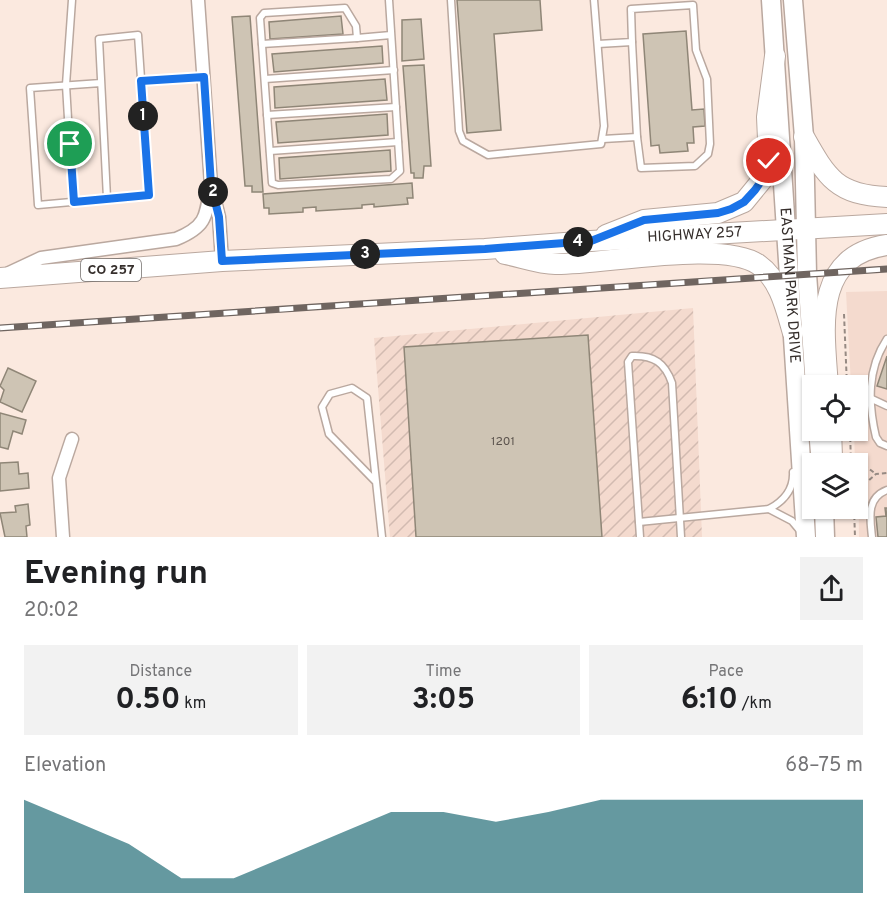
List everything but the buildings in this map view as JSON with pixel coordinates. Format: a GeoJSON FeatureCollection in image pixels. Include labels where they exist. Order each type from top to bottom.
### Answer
{"type":"FeatureCollection","features":[{"type":"Feature","properties":{"kind":"main road"},"geometry":{"type":"LineString","coordinates":[[591,241],[644,220],[718,213],[744,202],[762,180],[769,161],[767,117],[775,56]]}},
{"type":"Feature","properties":{"kind":"main road"},"geometry":{"type":"LineString","coordinates":[[804,137],[829,179],[851,192],[887,196]]}},
{"type":"Feature","properties":{"kind":"main road","name":"HIGHWAY 257"},"geometry":{"type":"LineString","coordinates":[[0,278],[222,261],[485,249],[887,224]]}},
{"type":"Feature","properties":{"kind":"main road"},"geometry":{"type":"LineString","coordinates":[[828,375],[827,305],[835,273],[856,254],[887,245]]}},
{"type":"Feature","properties":{"kind":"main road"},"geometry":{"type":"LineString","coordinates":[[485,249],[553,264],[705,254],[748,259],[771,276],[783,301],[793,333]]}},
{"type":"Feature","properties":{"kind":"street"},"geometry":{"type":"LineString","coordinates":[[198,0],[211,185],[219,217],[222,261]]}},
{"type":"Feature","properties":{"kind":"street","name":"EASTMAN PARK DRIVE"},"geometry":{"type":"LineString","coordinates":[[771,0],[775,56],[814,375]]}},
{"type":"Feature","properties":{"kind":"street","name":"EASTMAN PARK DRIVE"},"geometry":{"type":"LineString","coordinates":[[794,0],[804,137],[796,230],[793,404],[806,537]]}},
{"type":"Feature","properties":{"kind":"street"},"geometry":{"type":"LineString","coordinates":[[0,278],[42,258],[176,239],[188,234],[203,222],[211,185]]}},
{"type":"Feature","properties":{"kind":"street"},"geometry":{"type":"LineString","coordinates":[[63,537],[59,478],[72,439]]}},
{"type":"Feature","properties":{"kind":"street"},"geometry":{"type":"LineString","coordinates":[[824,519],[825,537]]}},
{"type":"Feature","properties":{"kind":"lane"},"geometry":{"type":"LineString","coordinates":[[72,0],[66,85],[74,202]]}},
{"type":"Feature","properties":{"kind":"lane"},"geometry":{"type":"LineString","coordinates":[[357,38],[356,26],[345,8],[264,13],[260,18],[272,183],[278,185],[391,179],[400,171],[389,0]]}},
{"type":"Feature","properties":{"kind":"lane"},"geometry":{"type":"LineString","coordinates":[[451,0],[459,131],[463,141],[488,154],[593,147],[601,144],[603,139],[594,0]]}},
{"type":"Feature","properties":{"kind":"lane"},"geometry":{"type":"LineString","coordinates":[[693,5],[696,50],[707,78],[710,144],[708,154],[695,166],[641,168],[632,42],[631,9],[693,5]]}},
{"type":"Feature","properties":{"kind":"lane"},"geometry":{"type":"LineString","coordinates":[[101,83],[30,88],[38,205],[149,195],[138,35],[99,39],[107,198]]}},
{"type":"Feature","properties":{"kind":"lane"},"geometry":{"type":"LineString","coordinates":[[262,44],[391,35]]}},
{"type":"Feature","properties":{"kind":"lane"},"geometry":{"type":"LineString","coordinates":[[598,44],[632,42]]}},
{"type":"Feature","properties":{"kind":"lane"},"geometry":{"type":"LineString","coordinates":[[265,79],[394,70]]}},
{"type":"Feature","properties":{"kind":"lane"},"geometry":{"type":"LineString","coordinates":[[141,81],[204,77]]}},
{"type":"Feature","properties":{"kind":"lane"},"geometry":{"type":"LineString","coordinates":[[267,115],[396,107]]}},
{"type":"Feature","properties":{"kind":"lane"},"geometry":{"type":"LineString","coordinates":[[603,139],[637,137]]}},
{"type":"Feature","properties":{"kind":"lane"},"geometry":{"type":"LineString","coordinates":[[270,151],[398,142]]}},
{"type":"Feature","properties":{"kind":"lane"},"geometry":{"type":"LineString","coordinates":[[887,339],[872,369],[876,437],[880,443],[887,446]]}},
{"type":"Feature","properties":{"kind":"lane"},"geometry":{"type":"LineString","coordinates":[[640,537],[628,362],[632,356],[645,356],[657,360],[668,370],[672,383],[681,537]]}},
{"type":"Feature","properties":{"kind":"lane"},"geometry":{"type":"LineString","coordinates":[[376,482],[328,434],[322,407],[330,394],[352,388],[367,398],[382,537]]}},
{"type":"Feature","properties":{"kind":"lane"},"geometry":{"type":"LineString","coordinates":[[872,399],[887,406]]}},
{"type":"Feature","properties":{"kind":"lane"},"geometry":{"type":"LineString","coordinates":[[639,522],[769,509],[780,503],[792,487],[793,467]]}},
{"type":"Feature","properties":{"kind":"lane"},"geometry":{"type":"LineString","coordinates":[[872,537],[870,516],[872,501],[877,494],[887,490]]}},
{"type":"Feature","properties":{"kind":"lane"},"geometry":{"type":"LineString","coordinates":[[769,509],[792,521],[806,537]]}},
{"type":"Feature","properties":{"kind":"path"},"geometry":{"type":"LineString","coordinates":[[844,314],[847,375]]}},
{"type":"Feature","properties":{"kind":"path"},"geometry":{"type":"LineString","coordinates":[[868,468],[876,474]]}},
{"type":"Feature","properties":{"kind":"path"},"geometry":{"type":"LineString","coordinates":[[868,481],[876,474],[887,473]]}},
{"type":"Feature","properties":{"kind":"path"},"geometry":{"type":"LineString","coordinates":[[854,519],[855,537]]}},
{"type":"Feature","properties":{"kind":"shaded area"},"geometry":{"type":"Polygon","coordinates":[[[887,291],[887,537],[859,537],[859,519],[868,519],[868,453],[855,453],[854,441],[868,441],[868,375],[850,375],[846,292],[887,291]]]}},
{"type":"Feature","properties":{"kind":"shaded area"},"geometry":{"type":"Polygon","coordinates":[[[693,308],[702,537],[390,537],[374,338],[693,308]]]}},
{"type":"Feature","properties":{"kind":"railway"},"geometry":{"type":"LineString","coordinates":[[0,328],[887,269]]}},
{"type":"Feature","properties":{"kind":"route"},"geometry":{"type":"LineString","coordinates":[[70,144],[74,202],[149,195],[141,81],[204,77],[211,185],[219,217],[222,261],[485,249],[591,241],[644,220],[718,213],[731,209],[744,202],[755,190],[762,180],[769,161]]}}]}
